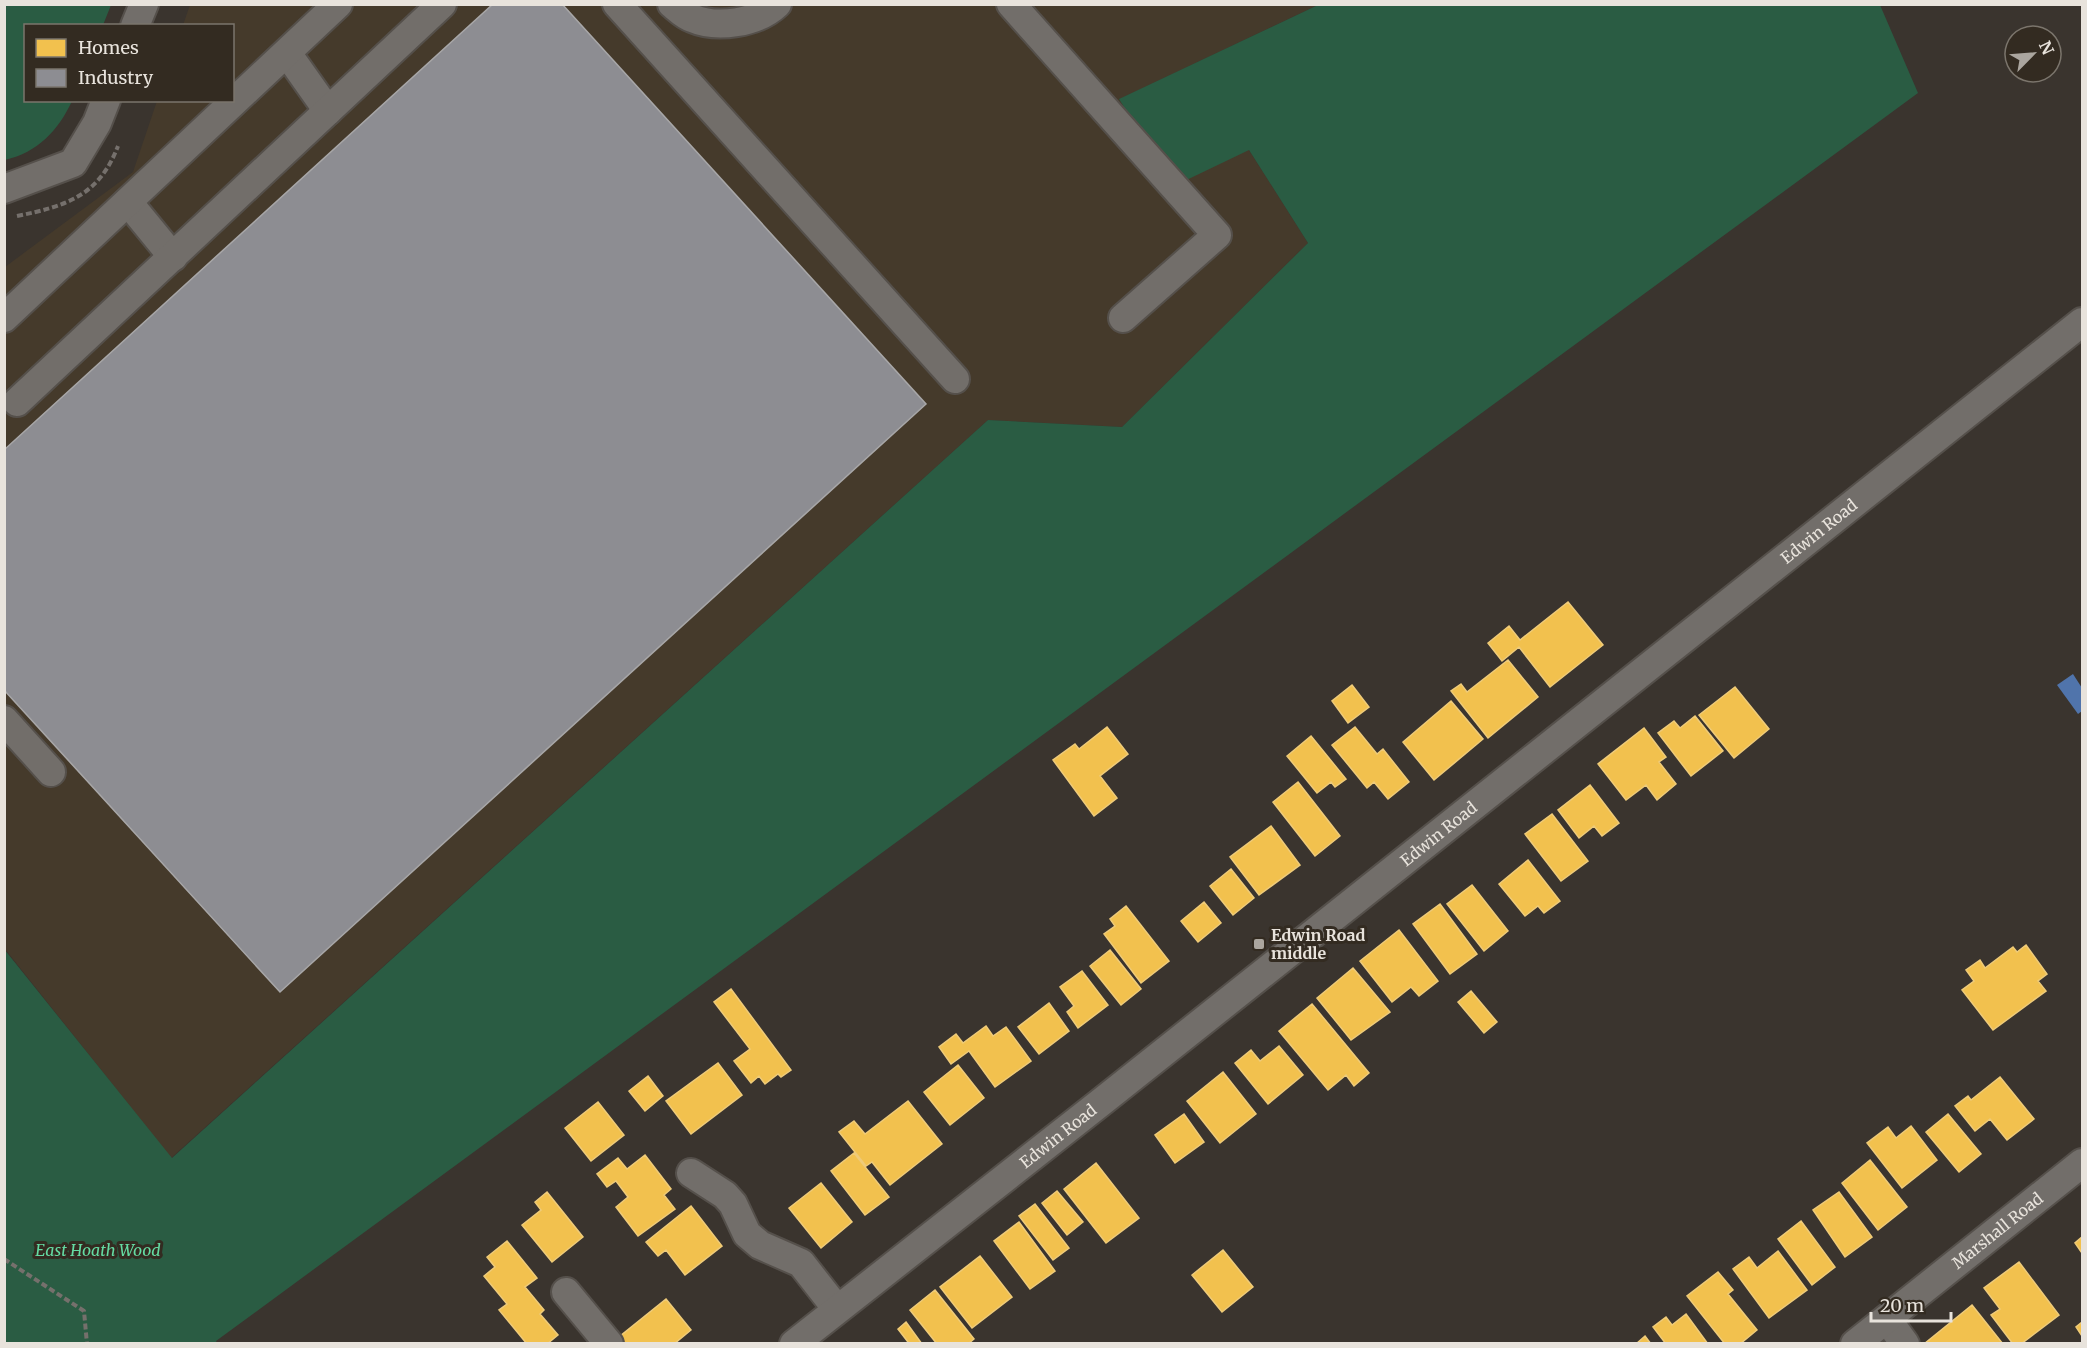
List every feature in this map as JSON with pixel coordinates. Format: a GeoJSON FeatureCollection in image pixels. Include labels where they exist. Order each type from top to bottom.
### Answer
{"type":"FeatureCollection","features":[{"type":"Feature","properties":{"kind":"street"},"geometry":{"type":"LineString","coordinates":[[136,24],[144,4]]}},
{"type":"Feature","properties":{"kind":"street"},"geometry":{"type":"LineString","coordinates":[[4,318],[338,4]]}},
{"type":"Feature","properties":{"kind":"street"},"geometry":{"type":"LineString","coordinates":[[17,402],[442,4]]}},
{"type":"Feature","properties":{"kind":"street"},"geometry":{"type":"LineString","coordinates":[[617,4],[954,379]]}},
{"type":"Feature","properties":{"kind":"street"},"geometry":{"type":"LineString","coordinates":[[672,4],[691,18],[715,23],[739,22],[770,11],[777,4]]}},
{"type":"Feature","properties":{"kind":"street"},"geometry":{"type":"LineString","coordinates":[[1011,4],[1217,235],[1123,318]]}},
{"type":"Feature","properties":{"kind":"street"},"geometry":{"type":"LineString","coordinates":[[287,53],[328,111]]}},
{"type":"Feature","properties":{"kind":"street"},"geometry":{"type":"LineString","coordinates":[[4,189],[73,163],[97,123],[105,102]]}},
{"type":"Feature","properties":{"kind":"street"},"geometry":{"type":"LineString","coordinates":[[128,202],[173,257]]}},
{"type":"Feature","properties":{"kind":"street","name":"Edwin Road"},"geometry":{"type":"LineString","coordinates":[[794,1344],[1119,1089],[2082,322]]}},
{"type":"Feature","properties":{"kind":"street"},"geometry":{"type":"LineString","coordinates":[[4,720],[51,772]]}},
{"type":"Feature","properties":{"kind":"street","name":"Marshall Road"},"geometry":{"type":"LineString","coordinates":[[1855,1344],[2082,1163]]}},
{"type":"Feature","properties":{"kind":"street"},"geometry":{"type":"LineString","coordinates":[[692,1173],[725,1195],[747,1234],[760,1245],[801,1263],[837,1310]]}},
{"type":"Feature","properties":{"kind":"street"},"geometry":{"type":"LineString","coordinates":[[567,1292],[609,1344]]}},
{"type":"Feature","properties":{"kind":"street"},"geometry":{"type":"LineString","coordinates":[[1887,1319],[1905,1344]]}},
{"type":"Feature","properties":{"kind":"path"},"geometry":{"type":"LineString","coordinates":[[4,1259],[84,1311],[87,1344]]}},
{"type":"Feature","properties":{"kind":"shaded area"},"geometry":{"type":"Polygon","coordinates":[[[190,5],[1318,5],[1120,99],[1249,150],[1308,243],[1122,427],[988,420],[171,1158],[5,949],[5,267],[133,172],[157,102],[234,102],[234,24],[183,24],[190,5]]]}},
{"type":"Feature","properties":{"kind":"green space"},"geometry":{"type":"Polygon","coordinates":[[[5,4],[111,5],[103,24],[24,24],[24,102],[71,102],[60,122],[46,139],[27,152],[5,160],[5,4]]]}},
{"type":"Feature","properties":{"kind":"green space","name":"East Hoath Wood"},"geometry":{"type":"Polygon","coordinates":[[[1318,5],[1880,5],[1918,93],[216,1341],[217,1343],[5,1343],[4,949],[172,1158],[988,420],[1122,427],[1308,243],[1249,150],[1174,186],[1119,99],[1318,5]]]}},
{"type":"Feature","properties":{"kind":"water"},"geometry":{"type":"Polygon","coordinates":[[[2073,674],[2082,688],[2082,711],[2078,714],[2057,685],[2073,674]]]}},
{"type":"Feature","properties":{"kind":"building: Homes"},"geometry":{"type":"Polygon","coordinates":[[[1568,602],[1603,645],[1550,687],[1519,647],[1502,661],[1488,643],[1509,626],[1520,640],[1568,602]]]}},
{"type":"Feature","properties":{"kind":"building: Homes"},"geometry":{"type":"Polygon","coordinates":[[[1508,660],[1538,697],[1488,738],[1451,691],[1461,684],[1467,692],[1508,660]]]}},
{"type":"Feature","properties":{"kind":"building: Homes"},"geometry":{"type":"Polygon","coordinates":[[[1352,685],[1369,707],[1348,723],[1332,701],[1352,685]]]}},
{"type":"Feature","properties":{"kind":"building: Homes"},"geometry":{"type":"Polygon","coordinates":[[[1735,687],[1769,729],[1734,758],[1699,715],[1735,687]]]}},
{"type":"Feature","properties":{"kind":"building: Homes"},"geometry":{"type":"Polygon","coordinates":[[[1451,701],[1483,739],[1434,780],[1403,742],[1451,701]]]}},
{"type":"Feature","properties":{"kind":"building: Homes"},"geometry":{"type":"Polygon","coordinates":[[[1695,716],[1723,751],[1691,776],[1658,733],[1674,721],[1680,728],[1695,716]]]}},
{"type":"Feature","properties":{"kind":"building: Homes"},"geometry":{"type":"Polygon","coordinates":[[[1107,727],[1128,754],[1100,776],[1117,798],[1094,816],[1053,760],[1075,744],[1079,749],[1107,727]]]}},
{"type":"Feature","properties":{"kind":"building: Homes"},"geometry":{"type":"Polygon","coordinates":[[[1355,727],[1377,754],[1383,749],[1409,782],[1388,799],[1374,782],[1367,788],[1332,745],[1355,727]]]}},
{"type":"Feature","properties":{"kind":"building: Homes"},"geometry":{"type":"Polygon","coordinates":[[[1644,728],[1666,757],[1659,762],[1676,784],[1657,800],[1646,785],[1626,800],[1598,764],[1644,728]]]}},
{"type":"Feature","properties":{"kind":"building: Homes"},"geometry":{"type":"Polygon","coordinates":[[[1311,736],[1346,779],[1335,787],[1331,782],[1317,793],[1287,756],[1311,736]]]}},
{"type":"Feature","properties":{"kind":"building: Homes"},"geometry":{"type":"Polygon","coordinates":[[[1298,782],[1340,836],[1315,856],[1273,802],[1298,782]]]}},
{"type":"Feature","properties":{"kind":"building: Homes"},"geometry":{"type":"Polygon","coordinates":[[[1590,785],[1619,823],[1602,836],[1594,826],[1579,838],[1558,810],[1590,785]]]}},
{"type":"Feature","properties":{"kind":"building: Homes"},"geometry":{"type":"Polygon","coordinates":[[[1552,814],[1588,861],[1561,881],[1525,834],[1552,814]]]}},
{"type":"Feature","properties":{"kind":"building: Homes"},"geometry":{"type":"Polygon","coordinates":[[[1271,826],[1300,865],[1259,895],[1230,857],[1271,826]]]}},
{"type":"Feature","properties":{"kind":"building: Homes"},"geometry":{"type":"Polygon","coordinates":[[[1528,860],[1560,901],[1544,913],[1538,906],[1525,916],[1499,884],[1528,860]]]}},
{"type":"Feature","properties":{"kind":"building: Homes"},"geometry":{"type":"Polygon","coordinates":[[[1231,869],[1254,898],[1233,915],[1210,886],[1231,869]]]}},
{"type":"Feature","properties":{"kind":"building: Homes"},"geometry":{"type":"Polygon","coordinates":[[[1472,885],[1508,931],[1484,951],[1447,904],[1472,885]]]}},
{"type":"Feature","properties":{"kind":"building: Homes"},"geometry":{"type":"Polygon","coordinates":[[[1204,902],[1221,923],[1198,942],[1181,921],[1204,902]]]}},
{"type":"Feature","properties":{"kind":"building: Homes"},"geometry":{"type":"Polygon","coordinates":[[[1440,904],[1477,954],[1450,974],[1413,924],[1440,904]]]}},
{"type":"Feature","properties":{"kind":"building: Homes"},"geometry":{"type":"Polygon","coordinates":[[[1126,906],[1169,961],[1141,983],[1104,934],[1115,926],[1110,919],[1126,906]]]}},
{"type":"Feature","properties":{"kind":"building: Homes"},"geometry":{"type":"Polygon","coordinates":[[[1399,930],[1438,981],[1419,996],[1411,987],[1392,1002],[1360,961],[1399,930]]]}},
{"type":"Feature","properties":{"kind":"building: Homes"},"geometry":{"type":"Polygon","coordinates":[[[2026,945],[2047,974],[2038,981],[2046,991],[1993,1030],[1962,990],[1974,981],[1966,970],[1980,960],[1985,968],[2013,947],[2017,952],[2026,945]]]}},
{"type":"Feature","properties":{"kind":"building: Homes"},"geometry":{"type":"Polygon","coordinates":[[[1110,950],[1141,989],[1121,1005],[1090,966],[1110,950]]]}},
{"type":"Feature","properties":{"kind":"building: Homes"},"geometry":{"type":"Polygon","coordinates":[[[1353,968],[1390,1012],[1351,1040],[1317,998],[1353,968]]]}},
{"type":"Feature","properties":{"kind":"building: Homes"},"geometry":{"type":"Polygon","coordinates":[[[1082,971],[1108,1005],[1078,1028],[1067,1012],[1074,1006],[1060,987],[1082,971]]]}},
{"type":"Feature","properties":{"kind":"building: Homes"},"geometry":{"type":"Polygon","coordinates":[[[731,989],[791,1070],[781,1077],[778,1074],[765,1084],[759,1076],[751,1083],[734,1061],[750,1049],[714,1002],[731,989]]]}},
{"type":"Feature","properties":{"kind":"building: Homes"},"geometry":{"type":"Polygon","coordinates":[[[1471,991],[1497,1022],[1484,1033],[1458,1002],[1471,991]]]}},
{"type":"Feature","properties":{"kind":"building: Homes"},"geometry":{"type":"Polygon","coordinates":[[[1049,1003],[1069,1031],[1039,1054],[1018,1027],[1049,1003]]]}},
{"type":"Feature","properties":{"kind":"building: Homes"},"geometry":{"type":"Polygon","coordinates":[[[1312,1004],[1369,1073],[1354,1086],[1346,1075],[1328,1090],[1279,1031],[1312,1004]]]}},
{"type":"Feature","properties":{"kind":"building: Homes"},"geometry":{"type":"Polygon","coordinates":[[[986,1026],[993,1036],[1006,1027],[1031,1061],[995,1087],[969,1051],[951,1064],[939,1047],[956,1034],[963,1043],[986,1026]]]}},
{"type":"Feature","properties":{"kind":"building: Homes"},"geometry":{"type":"Polygon","coordinates":[[[1279,1046],[1303,1075],[1268,1104],[1235,1063],[1251,1050],[1260,1061],[1279,1046]]]}},
{"type":"Feature","properties":{"kind":"building: Homes"},"geometry":{"type":"Polygon","coordinates":[[[718,1063],[742,1095],[691,1134],[666,1101],[718,1063]]]}},
{"type":"Feature","properties":{"kind":"building: Homes"},"geometry":{"type":"Polygon","coordinates":[[[958,1065],[984,1098],[950,1125],[924,1092],[958,1065]]]}},
{"type":"Feature","properties":{"kind":"building: Homes"},"geometry":{"type":"Polygon","coordinates":[[[1223,1072],[1256,1114],[1220,1143],[1187,1101],[1223,1072]]]}},
{"type":"Feature","properties":{"kind":"building: Homes"},"geometry":{"type":"Polygon","coordinates":[[[648,1076],[663,1096],[645,1111],[629,1091],[648,1076]]]}},
{"type":"Feature","properties":{"kind":"building: Homes"},"geometry":{"type":"Polygon","coordinates":[[[2000,1077],[2034,1119],[2007,1140],[1990,1119],[1975,1131],[1955,1106],[1968,1096],[1971,1100],[2000,1077]]]}},
{"type":"Feature","properties":{"kind":"building: Homes"},"geometry":{"type":"Polygon","coordinates":[[[908,1101],[942,1144],[890,1185],[872,1162],[866,1166],[839,1132],[854,1121],[865,1134],[908,1101]]]}},
{"type":"Feature","properties":{"kind":"building: Homes"},"geometry":{"type":"Polygon","coordinates":[[[598,1102],[624,1135],[591,1161],[565,1128],[598,1102]]]}},
{"type":"Feature","properties":{"kind":"building: Homes"},"geometry":{"type":"Polygon","coordinates":[[[1184,1114],[1204,1142],[1175,1163],[1155,1135],[1184,1114]]]}},
{"type":"Feature","properties":{"kind":"building: Homes"},"geometry":{"type":"Polygon","coordinates":[[[1948,1114],[1981,1154],[1959,1172],[1926,1132],[1948,1114]]]}},
{"type":"Feature","properties":{"kind":"building: Homes"},"geometry":{"type":"Polygon","coordinates":[[[1911,1126],[1937,1160],[1902,1188],[1867,1143],[1888,1127],[1896,1138],[1911,1126]]]}},
{"type":"Feature","properties":{"kind":"building: Homes"},"geometry":{"type":"Polygon","coordinates":[[[854,1153],[889,1197],[865,1215],[831,1171],[854,1153]]]}},
{"type":"Feature","properties":{"kind":"building: Homes"},"geometry":{"type":"Polygon","coordinates":[[[645,1155],[671,1189],[664,1195],[675,1209],[638,1236],[616,1207],[628,1197],[616,1181],[607,1187],[597,1174],[618,1158],[627,1169],[645,1155]]]}},
{"type":"Feature","properties":{"kind":"building: Homes"},"geometry":{"type":"Polygon","coordinates":[[[1870,1160],[1907,1207],[1878,1230],[1842,1183],[1870,1160]]]}},
{"type":"Feature","properties":{"kind":"building: Homes"},"geometry":{"type":"Polygon","coordinates":[[[1096,1163],[1139,1218],[1106,1243],[1064,1189],[1096,1163]]]}},
{"type":"Feature","properties":{"kind":"building: Homes"},"geometry":{"type":"Polygon","coordinates":[[[821,1183],[852,1222],[821,1248],[789,1208],[821,1183]]]}},
{"type":"Feature","properties":{"kind":"building: Homes"},"geometry":{"type":"Polygon","coordinates":[[[1057,1191],[1083,1222],[1067,1235],[1042,1203],[1057,1191]]]}},
{"type":"Feature","properties":{"kind":"building: Homes"},"geometry":{"type":"Polygon","coordinates":[[[547,1192],[583,1237],[552,1262],[522,1225],[541,1210],[535,1202],[547,1192]]]}},
{"type":"Feature","properties":{"kind":"building: Homes"},"geometry":{"type":"Polygon","coordinates":[[[1839,1192],[1872,1237],[1845,1257],[1813,1210],[1839,1192]]]}},
{"type":"Feature","properties":{"kind":"building: Homes"},"geometry":{"type":"Polygon","coordinates":[[[1035,1204],[1069,1248],[1053,1260],[1019,1216],[1035,1204]]]}},
{"type":"Feature","properties":{"kind":"building: Homes"},"geometry":{"type":"Polygon","coordinates":[[[691,1206],[722,1246],[685,1275],[666,1250],[658,1256],[646,1242],[691,1206]]]}},
{"type":"Feature","properties":{"kind":"building: Homes"},"geometry":{"type":"Polygon","coordinates":[[[1801,1221],[1835,1267],[1812,1285],[1778,1239],[1801,1221]]]}},
{"type":"Feature","properties":{"kind":"building: Homes"},"geometry":{"type":"Polygon","coordinates":[[[1019,1222],[1055,1271],[1030,1289],[994,1241],[1019,1222]]]}},
{"type":"Feature","properties":{"kind":"building: Homes"},"geometry":{"type":"Polygon","coordinates":[[[2082,1237],[2082,1253],[2075,1243],[2082,1237]]]}},
{"type":"Feature","properties":{"kind":"building: Homes"},"geometry":{"type":"Polygon","coordinates":[[[507,1241],[537,1278],[525,1287],[544,1310],[540,1314],[558,1335],[547,1344],[527,1344],[499,1310],[507,1304],[484,1276],[495,1267],[487,1257],[507,1241]]]}},
{"type":"Feature","properties":{"kind":"building: Homes"},"geometry":{"type":"Polygon","coordinates":[[[1223,1250],[1253,1287],[1222,1312],[1192,1275],[1223,1250]]]}},
{"type":"Feature","properties":{"kind":"building: Homes"},"geometry":{"type":"Polygon","coordinates":[[[1778,1251],[1807,1290],[1769,1318],[1733,1269],[1749,1257],[1757,1268],[1778,1251]]]}},
{"type":"Feature","properties":{"kind":"building: Homes"},"geometry":{"type":"Polygon","coordinates":[[[980,1256],[1012,1297],[972,1328],[940,1287],[980,1256]]]}},
{"type":"Feature","properties":{"kind":"building: Homes"},"geometry":{"type":"Polygon","coordinates":[[[2019,1262],[2059,1315],[2021,1344],[2013,1344],[1991,1315],[2000,1309],[1984,1288],[2019,1262]]]}},
{"type":"Feature","properties":{"kind":"building: Homes"},"geometry":{"type":"Polygon","coordinates":[[[1718,1272],[1733,1290],[1728,1294],[1757,1330],[1740,1344],[1725,1344],[1687,1296],[1718,1272]]]}},
{"type":"Feature","properties":{"kind":"building: Homes"},"geometry":{"type":"Polygon","coordinates":[[[935,1290],[974,1339],[968,1344],[937,1344],[910,1310],[935,1290]]]}},
{"type":"Feature","properties":{"kind":"building: Homes"},"geometry":{"type":"Polygon","coordinates":[[[666,1299],[691,1330],[674,1344],[624,1344],[619,1337],[666,1299]]]}},
{"type":"Feature","properties":{"kind":"building: Homes"},"geometry":{"type":"Polygon","coordinates":[[[1972,1305],[2003,1344],[1924,1344],[1972,1305]]]}},
{"type":"Feature","properties":{"kind":"building: Homes"},"geometry":{"type":"Polygon","coordinates":[[[1686,1314],[1708,1344],[1666,1344],[1653,1327],[1666,1317],[1672,1325],[1686,1314]]]}},
{"type":"Feature","properties":{"kind":"building: Homes"},"geometry":{"type":"Polygon","coordinates":[[[906,1322],[922,1344],[906,1344],[908,1342],[898,1329],[906,1322]]]}},
{"type":"Feature","properties":{"kind":"building: Homes"},"geometry":{"type":"Polygon","coordinates":[[[2082,1322],[2082,1336],[2076,1327],[2082,1322]]]}},
{"type":"Feature","properties":{"kind":"building: Homes"},"geometry":{"type":"Polygon","coordinates":[[[1645,1336],[1651,1344],[1636,1344],[1645,1336]]]}},
{"type":"Feature","properties":{"kind":"building: Industry"},"geometry":{"type":"Polygon","coordinates":[[[493,4],[562,4],[926,404],[280,992],[4,690],[4,450],[493,4]]]}},
{"type":"Feature","properties":{"kind":"place","name":"Edwin Road middle"},"geometry":{"type":"Point","coordinates":[1259,944]}}]}
